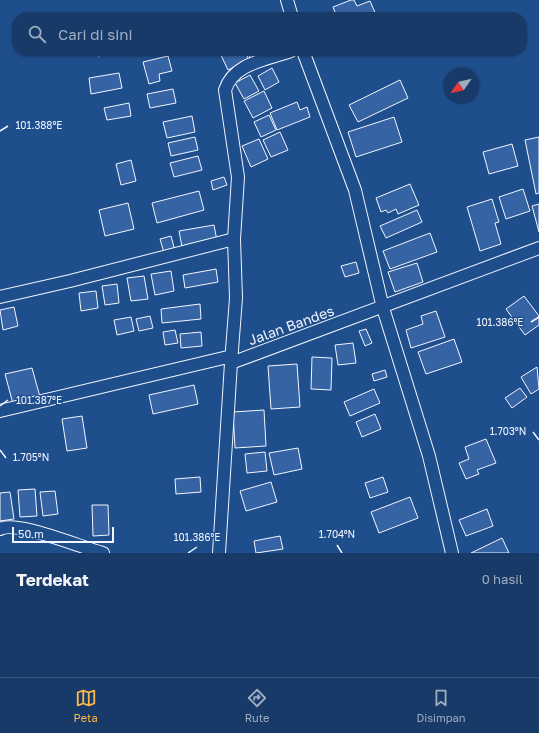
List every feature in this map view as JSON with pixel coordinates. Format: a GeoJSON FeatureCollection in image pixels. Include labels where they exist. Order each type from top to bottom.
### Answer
{"type":"FeatureCollection","features":[{"type":"Feature","properties":{"kind":"street"},"geometry":{"type":"LineString","coordinates":[[287,0],[291,12]]}},
{"type":"Feature","properties":{"kind":"street"},"geometry":{"type":"LineString","coordinates":[[219,553],[236,298],[234,239],[238,177],[225,90],[230,79],[250,64],[275,56]]}},
{"type":"Feature","properties":{"kind":"street"},"geometry":{"type":"LineString","coordinates":[[305,56],[355,190],[383,308],[428,456],[452,553]]}},
{"type":"Feature","properties":{"kind":"street"},"geometry":{"type":"LineString","coordinates":[[0,298],[234,239]]}},
{"type":"Feature","properties":{"kind":"street","name":"Jalan Bandes"},"geometry":{"type":"LineString","coordinates":[[0,411],[232,360],[383,308],[539,248]]}},
{"type":"Feature","properties":{"kind":"street"},"geometry":{"type":"LineString","coordinates":[[0,529],[12,527],[50,536],[103,553]]}},
{"type":"Feature","properties":{"kind":"building"},"geometry":{"type":"Polygon","coordinates":[[[351,0],[354,0],[357,6],[370,1],[375,12],[335,12],[333,7],[351,0]]]}},
{"type":"Feature","properties":{"kind":"building"},"geometry":{"type":"Polygon","coordinates":[[[168,56],[172,71],[159,74],[160,81],[149,84],[143,62],[168,56]]]}},
{"type":"Feature","properties":{"kind":"building"},"geometry":{"type":"Polygon","coordinates":[[[221,56],[247,56],[249,60],[228,70],[221,56]]]}},
{"type":"Feature","properties":{"kind":"building"},"geometry":{"type":"Polygon","coordinates":[[[249,56],[260,56],[251,60],[249,56]]]}},
{"type":"Feature","properties":{"kind":"building"},"geometry":{"type":"Polygon","coordinates":[[[272,68],[279,82],[265,90],[258,76],[272,68]]]}},
{"type":"Feature","properties":{"kind":"building"},"geometry":{"type":"Polygon","coordinates":[[[119,73],[122,88],[91,94],[89,78],[119,73]]]}},
{"type":"Feature","properties":{"kind":"building"},"geometry":{"type":"Polygon","coordinates":[[[250,75],[259,91],[244,99],[235,83],[250,75]]]}},
{"type":"Feature","properties":{"kind":"building"},"geometry":{"type":"Polygon","coordinates":[[[400,80],[408,98],[358,122],[349,105],[400,80]]]}},
{"type":"Feature","properties":{"kind":"building"},"geometry":{"type":"Polygon","coordinates":[[[173,89],[176,103],[150,108],[147,94],[173,89]]]}},
{"type":"Feature","properties":{"kind":"building"},"geometry":{"type":"Polygon","coordinates":[[[264,91],[272,108],[253,118],[244,101],[264,91]]]}},
{"type":"Feature","properties":{"kind":"building"},"geometry":{"type":"Polygon","coordinates":[[[297,102],[300,110],[307,107],[310,117],[277,130],[270,113],[297,102]]]}},
{"type":"Feature","properties":{"kind":"building"},"geometry":{"type":"Polygon","coordinates":[[[129,103],[131,116],[107,120],[104,108],[129,103]]]}},
{"type":"Feature","properties":{"kind":"building"},"geometry":{"type":"Polygon","coordinates":[[[269,115],[276,130],[261,137],[254,122],[269,115]]]}},
{"type":"Feature","properties":{"kind":"building"},"geometry":{"type":"Polygon","coordinates":[[[192,116],[195,132],[167,138],[163,122],[192,116]]]}},
{"type":"Feature","properties":{"kind":"building"},"geometry":{"type":"Polygon","coordinates":[[[394,117],[402,142],[356,157],[348,132],[394,117]]]}},
{"type":"Feature","properties":{"kind":"building"},"geometry":{"type":"Polygon","coordinates":[[[280,132],[288,150],[271,157],[263,140],[280,132]]]}},
{"type":"Feature","properties":{"kind":"building"},"geometry":{"type":"Polygon","coordinates":[[[195,137],[198,150],[171,156],[168,143],[195,137]]]}},
{"type":"Feature","properties":{"kind":"building"},"geometry":{"type":"Polygon","coordinates":[[[539,137],[539,193],[536,194],[525,140],[539,137]]]}},
{"type":"Feature","properties":{"kind":"building"},"geometry":{"type":"Polygon","coordinates":[[[259,139],[268,159],[251,167],[242,146],[259,139]]]}},
{"type":"Feature","properties":{"kind":"building"},"geometry":{"type":"Polygon","coordinates":[[[512,144],[518,166],[489,174],[483,152],[512,144]]]}},
{"type":"Feature","properties":{"kind":"building"},"geometry":{"type":"Polygon","coordinates":[[[198,156],[202,170],[174,177],[170,163],[198,156]]]}},
{"type":"Feature","properties":{"kind":"building"},"geometry":{"type":"Polygon","coordinates":[[[131,160],[136,181],[121,185],[116,164],[131,160]]]}},
{"type":"Feature","properties":{"kind":"building"},"geometry":{"type":"Polygon","coordinates":[[[224,177],[227,185],[213,190],[211,181],[224,177]]]}},
{"type":"Feature","properties":{"kind":"building"},"geometry":{"type":"Polygon","coordinates":[[[410,184],[419,205],[398,214],[396,209],[388,213],[386,210],[381,212],[376,198],[410,184]]]}},
{"type":"Feature","properties":{"kind":"building"},"geometry":{"type":"Polygon","coordinates":[[[523,189],[530,211],[506,219],[499,197],[523,189]]]}},
{"type":"Feature","properties":{"kind":"building"},"geometry":{"type":"Polygon","coordinates":[[[199,191],[204,210],[157,223],[152,203],[199,191]]]}},
{"type":"Feature","properties":{"kind":"building"},"geometry":{"type":"Polygon","coordinates":[[[492,199],[499,222],[495,223],[501,244],[480,251],[467,207],[492,199]]]}},
{"type":"Feature","properties":{"kind":"building"},"geometry":{"type":"Polygon","coordinates":[[[128,203],[134,229],[105,236],[99,210],[128,203]]]}},
{"type":"Feature","properties":{"kind":"building"},"geometry":{"type":"Polygon","coordinates":[[[539,204],[539,232],[532,206],[539,204]]]}},
{"type":"Feature","properties":{"kind":"building"},"geometry":{"type":"Polygon","coordinates":[[[417,210],[422,222],[386,238],[380,226],[417,210]]]}},
{"type":"Feature","properties":{"kind":"building"},"geometry":{"type":"Polygon","coordinates":[[[214,225],[217,241],[182,247],[179,231],[214,225]]]}},
{"type":"Feature","properties":{"kind":"building"},"geometry":{"type":"Polygon","coordinates":[[[430,233],[437,252],[390,269],[383,251],[430,233]]]}},
{"type":"Feature","properties":{"kind":"building"},"geometry":{"type":"Polygon","coordinates":[[[171,236],[175,251],[164,253],[160,239],[171,236]]]}},
{"type":"Feature","properties":{"kind":"building"},"geometry":{"type":"Polygon","coordinates":[[[356,262],[359,273],[345,277],[341,266],[356,262]]]}},
{"type":"Feature","properties":{"kind":"building"},"geometry":{"type":"Polygon","coordinates":[[[417,263],[423,282],[395,292],[388,272],[417,263]]]}},
{"type":"Feature","properties":{"kind":"building"},"geometry":{"type":"Polygon","coordinates":[[[216,269],[218,282],[185,288],[183,275],[216,269]]]}},
{"type":"Feature","properties":{"kind":"building"},"geometry":{"type":"Polygon","coordinates":[[[171,271],[174,291],[155,295],[151,274],[171,271]]]}},
{"type":"Feature","properties":{"kind":"building"},"geometry":{"type":"Polygon","coordinates":[[[144,276],[148,299],[131,301],[127,278],[144,276]]]}},
{"type":"Feature","properties":{"kind":"building"},"geometry":{"type":"Polygon","coordinates":[[[117,284],[119,303],[105,305],[102,286],[117,284]]]}},
{"type":"Feature","properties":{"kind":"building"},"geometry":{"type":"Polygon","coordinates":[[[96,291],[98,308],[81,311],[79,293],[96,291]]]}},
{"type":"Feature","properties":{"kind":"building"},"geometry":{"type":"Polygon","coordinates":[[[524,296],[539,316],[539,325],[525,335],[506,309],[524,296]]]}},
{"type":"Feature","properties":{"kind":"building"},"geometry":{"type":"Polygon","coordinates":[[[200,304],[201,319],[162,323],[161,309],[200,304]]]}},
{"type":"Feature","properties":{"kind":"building"},"geometry":{"type":"Polygon","coordinates":[[[14,307],[18,326],[3,330],[0,310],[14,307]]]}},
{"type":"Feature","properties":{"kind":"building"},"geometry":{"type":"Polygon","coordinates":[[[436,311],[445,337],[411,348],[406,330],[423,324],[421,316],[436,311]]]}},
{"type":"Feature","properties":{"kind":"building"},"geometry":{"type":"Polygon","coordinates":[[[150,316],[153,328],[139,331],[136,319],[150,316]]]}},
{"type":"Feature","properties":{"kind":"building"},"geometry":{"type":"Polygon","coordinates":[[[131,317],[134,331],[117,335],[114,320],[131,317]]]}},
{"type":"Feature","properties":{"kind":"building"},"geometry":{"type":"Polygon","coordinates":[[[366,329],[372,343],[365,346],[359,331],[366,329]]]}},
{"type":"Feature","properties":{"kind":"building"},"geometry":{"type":"Polygon","coordinates":[[[175,330],[178,343],[165,345],[163,332],[175,330]]]}},
{"type":"Feature","properties":{"kind":"building"},"geometry":{"type":"Polygon","coordinates":[[[201,332],[202,346],[181,348],[180,334],[201,332]]]}},
{"type":"Feature","properties":{"kind":"building"},"geometry":{"type":"Polygon","coordinates":[[[454,339],[462,362],[426,374],[418,352],[454,339]]]}},
{"type":"Feature","properties":{"kind":"building"},"geometry":{"type":"Polygon","coordinates":[[[353,343],[356,363],[338,365],[335,345],[353,343]]]}},
{"type":"Feature","properties":{"kind":"building"},"geometry":{"type":"Polygon","coordinates":[[[312,357],[332,358],[331,390],[311,389],[312,357]]]}},
{"type":"Feature","properties":{"kind":"building"},"geometry":{"type":"Polygon","coordinates":[[[297,364],[300,407],[271,409],[268,366],[297,364]]]}},
{"type":"Feature","properties":{"kind":"building"},"geometry":{"type":"Polygon","coordinates":[[[537,367],[539,389],[531,394],[521,377],[537,367]]]}},
{"type":"Feature","properties":{"kind":"building"},"geometry":{"type":"Polygon","coordinates":[[[32,368],[40,397],[13,404],[5,374],[32,368]]]}},
{"type":"Feature","properties":{"kind":"building"},"geometry":{"type":"Polygon","coordinates":[[[385,370],[387,377],[374,381],[372,374],[385,370]]]}},
{"type":"Feature","properties":{"kind":"building"},"geometry":{"type":"Polygon","coordinates":[[[194,385],[198,404],[153,414],[149,395],[194,385]]]}},
{"type":"Feature","properties":{"kind":"building"},"geometry":{"type":"Polygon","coordinates":[[[520,388],[527,397],[512,408],[505,398],[520,388]]]}},
{"type":"Feature","properties":{"kind":"building"},"geometry":{"type":"Polygon","coordinates":[[[374,389],[380,403],[350,416],[344,402],[374,389]]]}},
{"type":"Feature","properties":{"kind":"building"},"geometry":{"type":"Polygon","coordinates":[[[264,410],[266,446],[235,448],[233,412],[264,410]]]}},
{"type":"Feature","properties":{"kind":"building"},"geometry":{"type":"Polygon","coordinates":[[[375,414],[381,429],[362,437],[356,422],[375,414]]]}},
{"type":"Feature","properties":{"kind":"building"},"geometry":{"type":"Polygon","coordinates":[[[82,416],[87,448],[67,451],[62,419],[82,416]]]}},
{"type":"Feature","properties":{"kind":"building"},"geometry":{"type":"Polygon","coordinates":[[[486,439],[496,463],[477,470],[479,474],[466,479],[459,463],[469,459],[465,447],[486,439]]]}},
{"type":"Feature","properties":{"kind":"building"},"geometry":{"type":"Polygon","coordinates":[[[298,448],[302,469],[274,475],[269,453],[298,448]]]}},
{"type":"Feature","properties":{"kind":"building"},"geometry":{"type":"Polygon","coordinates":[[[265,452],[267,471],[247,473],[245,454],[265,452]]]}},
{"type":"Feature","properties":{"kind":"building"},"geometry":{"type":"Polygon","coordinates":[[[200,477],[201,492],[176,494],[175,479],[200,477]]]}},
{"type":"Feature","properties":{"kind":"building"},"geometry":{"type":"Polygon","coordinates":[[[383,477],[388,492],[370,498],[365,483],[383,477]]]}},
{"type":"Feature","properties":{"kind":"building"},"geometry":{"type":"Polygon","coordinates":[[[271,482],[277,502],[246,511],[240,491],[271,482]]]}},
{"type":"Feature","properties":{"kind":"building"},"geometry":{"type":"Polygon","coordinates":[[[35,489],[37,516],[20,517],[18,490],[35,489]]]}},
{"type":"Feature","properties":{"kind":"building"},"geometry":{"type":"Polygon","coordinates":[[[55,491],[58,514],[43,516],[40,492],[55,491]]]}},
{"type":"Feature","properties":{"kind":"building"},"geometry":{"type":"Polygon","coordinates":[[[10,492],[14,519],[0,521],[0,493],[10,492]]]}},
{"type":"Feature","properties":{"kind":"building"},"geometry":{"type":"Polygon","coordinates":[[[410,497],[418,518],[379,533],[371,512],[410,497]]]}},
{"type":"Feature","properties":{"kind":"building"},"geometry":{"type":"Polygon","coordinates":[[[92,505],[108,505],[109,535],[93,536],[92,505]]]}},
{"type":"Feature","properties":{"kind":"building"},"geometry":{"type":"Polygon","coordinates":[[[487,509],[493,526],[466,536],[459,520],[487,509]]]}},
{"type":"Feature","properties":{"kind":"building"},"geometry":{"type":"Polygon","coordinates":[[[280,536],[283,549],[256,553],[254,541],[280,536]]]}},
{"type":"Feature","properties":{"kind":"building"},"geometry":{"type":"Polygon","coordinates":[[[502,538],[509,553],[471,553],[502,538]]]}}]}
